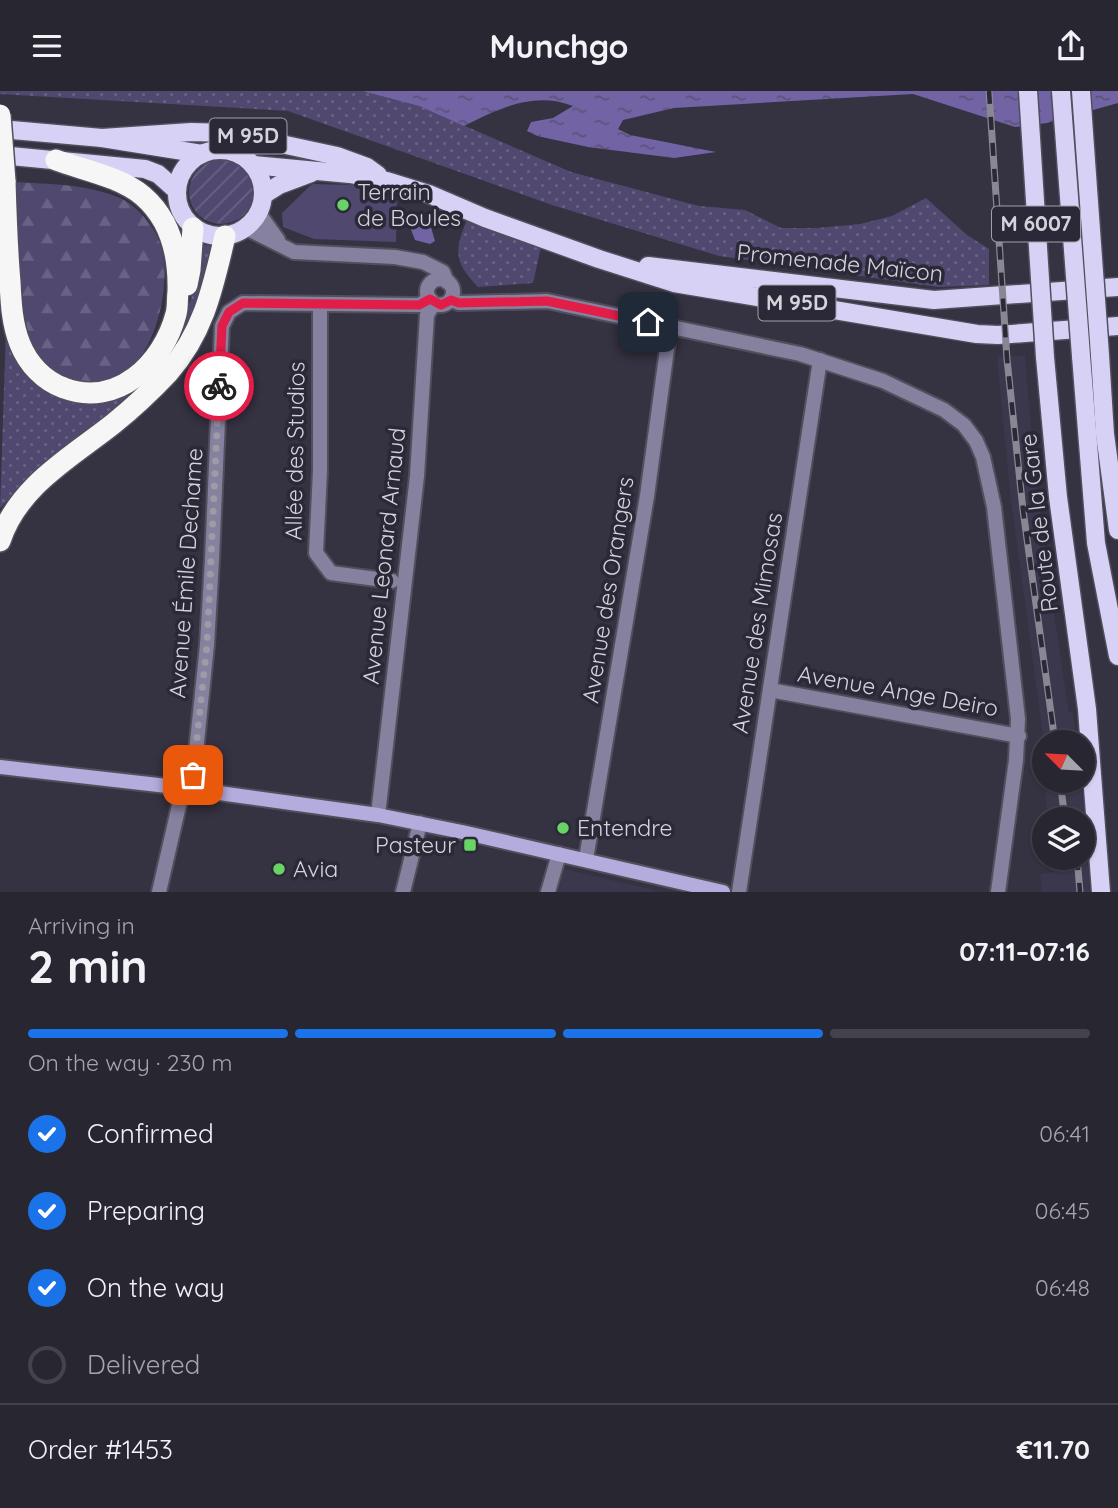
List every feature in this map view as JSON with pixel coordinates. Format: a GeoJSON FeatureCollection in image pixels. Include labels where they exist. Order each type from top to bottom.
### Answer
{"type":"FeatureCollection","features":[{"type":"Feature","properties":{"kind":"highway"},"geometry":{"type":"LineString","coordinates":[[0,114],[13,320],[20,345],[30,362],[42,376],[57,386],[83,393],[111,391],[123,386],[150,365],[184,296],[191,270],[193,228]]}},
{"type":"Feature","properties":{"kind":"highway"},"geometry":{"type":"LineString","coordinates":[[56,160],[125,185],[152,204],[168,229],[175,247],[178,269],[177,313]]}},
{"type":"Feature","properties":{"kind":"highway"},"geometry":{"type":"LineString","coordinates":[[0,541],[12,513],[30,489],[144,398],[185,350],[211,297],[225,236]]}},
{"type":"Feature","properties":{"kind":"main road","name":"Route de la Gare"},"geometry":{"type":"LineString","coordinates":[[1027,91],[1045,357],[1058,497],[1087,709],[1101,892]]}},
{"type":"Feature","properties":{"kind":"main road"},"geometry":{"type":"LineString","coordinates":[[1062,91],[1096,543],[1118,656]]}},
{"type":"Feature","properties":{"kind":"main road"},"geometry":{"type":"LineString","coordinates":[[1081,91],[1105,434],[1118,530]]}},
{"type":"Feature","properties":{"kind":"main road","name":"M 95D"},"geometry":{"type":"LineString","coordinates":[[0,129],[102,138],[202,154]]}},
{"type":"Feature","properties":{"kind":"main road","name":"M 95D"},"geometry":{"type":"LineString","coordinates":[[102,138],[191,132],[230,133],[337,156],[367,167],[387,181]]}},
{"type":"Feature","properties":{"kind":"main road"},"geometry":{"type":"LineString","coordinates":[[216,150],[232,152],[253,165],[260,177],[263,195],[258,212],[246,228],[214,237],[193,228],[182,216],[176,190],[185,167],[202,154],[216,150]]}},
{"type":"Feature","properties":{"kind":"main road"},"geometry":{"type":"LineString","coordinates":[[0,155],[145,169],[158,174],[176,190]]}},
{"type":"Feature","properties":{"kind":"main road","name":"Promenade Maïcon"},"geometry":{"type":"LineString","coordinates":[[253,165],[350,174],[387,181],[429,194],[485,218],[599,259],[674,283],[977,334],[998,335],[1118,326]]}},
{"type":"Feature","properties":{"kind":"main road","name":"Promenade Maïcon"},"geometry":{"type":"LineString","coordinates":[[263,195],[279,185],[314,171]]}},
{"type":"Feature","properties":{"kind":"main road","name":"Promenade Maïcon"},"geometry":{"type":"LineString","coordinates":[[599,259],[916,300],[953,300],[1118,286]]}},
{"type":"Feature","properties":{"kind":"main road"},"geometry":{"type":"LineString","coordinates":[[1101,363],[1118,434]]}},
{"type":"Feature","properties":{"kind":"main road"},"geometry":{"type":"LineString","coordinates":[[0,767],[378,815],[586,859],[723,892]]}},
{"type":"Feature","properties":{"kind":"street"},"geometry":{"type":"LineString","coordinates":[[258,212],[271,233],[286,249]]}},
{"type":"Feature","properties":{"kind":"street"},"geometry":{"type":"LineString","coordinates":[[246,228],[286,249],[309,254],[408,259],[423,263],[443,272],[453,292],[451,300]]}},
{"type":"Feature","properties":{"kind":"street"},"geometry":{"type":"LineString","coordinates":[[408,259],[421,269],[431,296],[441,305],[451,300],[459,303],[547,301],[820,360],[915,395],[964,425],[976,441],[983,457],[994,507],[1009,627],[1018,736],[998,892]]}},
{"type":"Feature","properties":{"kind":"street"},"geometry":{"type":"LineString","coordinates":[[431,296],[436,280],[447,282]]}},
{"type":"Feature","properties":{"kind":"street","name":"Avenue Émile Dechame"},"geometry":{"type":"LineString","coordinates":[[159,892],[187,789],[209,608],[222,326],[229,312],[243,303],[419,305],[431,296]]}},
{"type":"Feature","properties":{"kind":"street","name":"Avenue Leonard Arnaud"},"geometry":{"type":"LineString","coordinates":[[378,815],[417,476],[427,315],[431,296]]}},
{"type":"Feature","properties":{"kind":"street","name":"Allée des Studios"},"geometry":{"type":"LineString","coordinates":[[320,305],[320,471],[316,553],[331,573],[391,582]]}},
{"type":"Feature","properties":{"kind":"street","name":"Avenue des Orangers"},"geometry":{"type":"LineString","coordinates":[[586,859],[647,496],[670,327]]}},
{"type":"Feature","properties":{"kind":"street","name":"Avenue des Mimosas"},"geometry":{"type":"LineString","coordinates":[[739,892],[820,360]]}},
{"type":"Feature","properties":{"kind":"street","name":"Avenue Ange Deiro"},"geometry":{"type":"LineString","coordinates":[[770,690],[1018,736]]}},
{"type":"Feature","properties":{"kind":"street"},"geometry":{"type":"LineString","coordinates":[[403,892],[420,823]]}},
{"type":"Feature","properties":{"kind":"street"},"geometry":{"type":"LineString","coordinates":[[548,892],[559,853]]}},
{"type":"Feature","properties":{"kind":"shaded area"},"geometry":{"type":"Polygon","coordinates":[[[1025,355],[1033,452],[1049,582],[1069,712],[1073,712],[1075,730],[1042,730],[1010,494],[997,357],[1025,355]]]}},
{"type":"Feature","properties":{"kind":"shaded area"},"geometry":{"type":"Polygon","coordinates":[[[1045,793],[1082,793],[1083,807],[1047,807],[1045,793]]]}},
{"type":"Feature","properties":{"kind":"shaded area"},"geometry":{"type":"Polygon","coordinates":[[[564,869],[662,892],[558,892],[564,869]]]}},
{"type":"Feature","properties":{"kind":"shaded area"},"geometry":{"type":"Polygon","coordinates":[[[1088,870],[1090,892],[1042,892],[1040,874],[1088,870]]]}},
{"type":"Feature","properties":{"kind":"green space"},"geometry":{"type":"Polygon","coordinates":[[[0,91],[362,91],[419,106],[571,172],[699,206],[745,210],[781,228],[860,224],[892,216],[926,198],[967,235],[989,249],[989,285],[938,287],[719,256],[552,205],[288,111],[0,94],[0,91]]]}},
{"type":"Feature","properties":{"kind":"green space"},"geometry":{"type":"Polygon","coordinates":[[[215,160],[227,160],[244,169],[251,180],[251,204],[244,215],[227,224],[215,224],[203,219],[194,210],[189,198],[189,186],[194,174],[203,165],[215,160]]]}},
{"type":"Feature","properties":{"kind":"green space"},"geometry":{"type":"Polygon","coordinates":[[[14,182],[68,186],[108,193],[134,207],[156,234],[162,250],[165,276],[161,306],[147,347],[126,371],[96,383],[80,383],[51,369],[29,340],[23,324],[17,284],[14,182]]]}},
{"type":"Feature","properties":{"kind":"green space","name":"Terrain de Boules"},"geometry":{"type":"Polygon","coordinates":[[[312,184],[353,185],[397,198],[396,242],[314,239],[283,227],[282,213],[312,184]]]}},
{"type":"Feature","properties":{"kind":"green space"},"geometry":{"type":"Polygon","coordinates":[[[467,220],[541,247],[533,283],[478,287],[464,270],[459,256],[458,248],[467,220]]]}},
{"type":"Feature","properties":{"kind":"green space"},"geometry":{"type":"Polygon","coordinates":[[[204,245],[215,246],[197,313],[161,372],[32,476],[0,508],[6,329],[31,379],[47,393],[66,401],[86,404],[123,396],[181,325],[191,299],[204,245]]]}},
{"type":"Feature","properties":{"kind":"water"},"geometry":{"type":"Polygon","coordinates":[[[362,91],[1118,91],[1118,103],[1047,123],[1015,127],[913,94],[674,108],[623,120],[618,129],[630,135],[716,152],[674,158],[588,147],[537,136],[527,131],[531,122],[553,118],[573,106],[559,102],[545,100],[517,104],[464,126],[419,106],[362,91]]]}},
{"type":"Feature","properties":{"kind":"water"},"geometry":{"type":"Polygon","coordinates":[[[415,221],[430,224],[435,241],[430,244],[415,240],[410,227],[415,221]]]}},
{"type":"Feature","properties":{"kind":"railway"},"geometry":{"type":"LineString","coordinates":[[989,91],[1007,359],[1023,510],[1053,730]]}},
{"type":"Feature","properties":{"kind":"railway"},"geometry":{"type":"LineString","coordinates":[[1062,793],[1063,807]]}},
{"type":"Feature","properties":{"kind":"railway"},"geometry":{"type":"LineString","coordinates":[[1078,870],[1080,892]]}},
{"type":"Feature","properties":{"kind":"way so far"},"geometry":{"type":"LineString","coordinates":[[193,775],[207,645],[219,386]]}},
{"type":"Feature","properties":{"kind":"place","name":"Terrain de Boules"},"geometry":{"type":"Point","coordinates":[343,205]}},
{"type":"Feature","properties":{"kind":"place","name":"Entendre"},"geometry":{"type":"Point","coordinates":[563,828]}},
{"type":"Feature","properties":{"kind":"place","name":"Pasteur"},"geometry":{"type":"Point","coordinates":[470,845]}},
{"type":"Feature","properties":{"kind":"place","name":"Avia"},"geometry":{"type":"Point","coordinates":[279,869]}},
{"type":"Feature","properties":{"kind":"route"},"geometry":{"type":"LineString","coordinates":[[219,386],[222,326],[229,312],[243,303],[419,305],[430,299],[441,305],[451,300],[459,303],[547,301],[648,322]]}}]}
